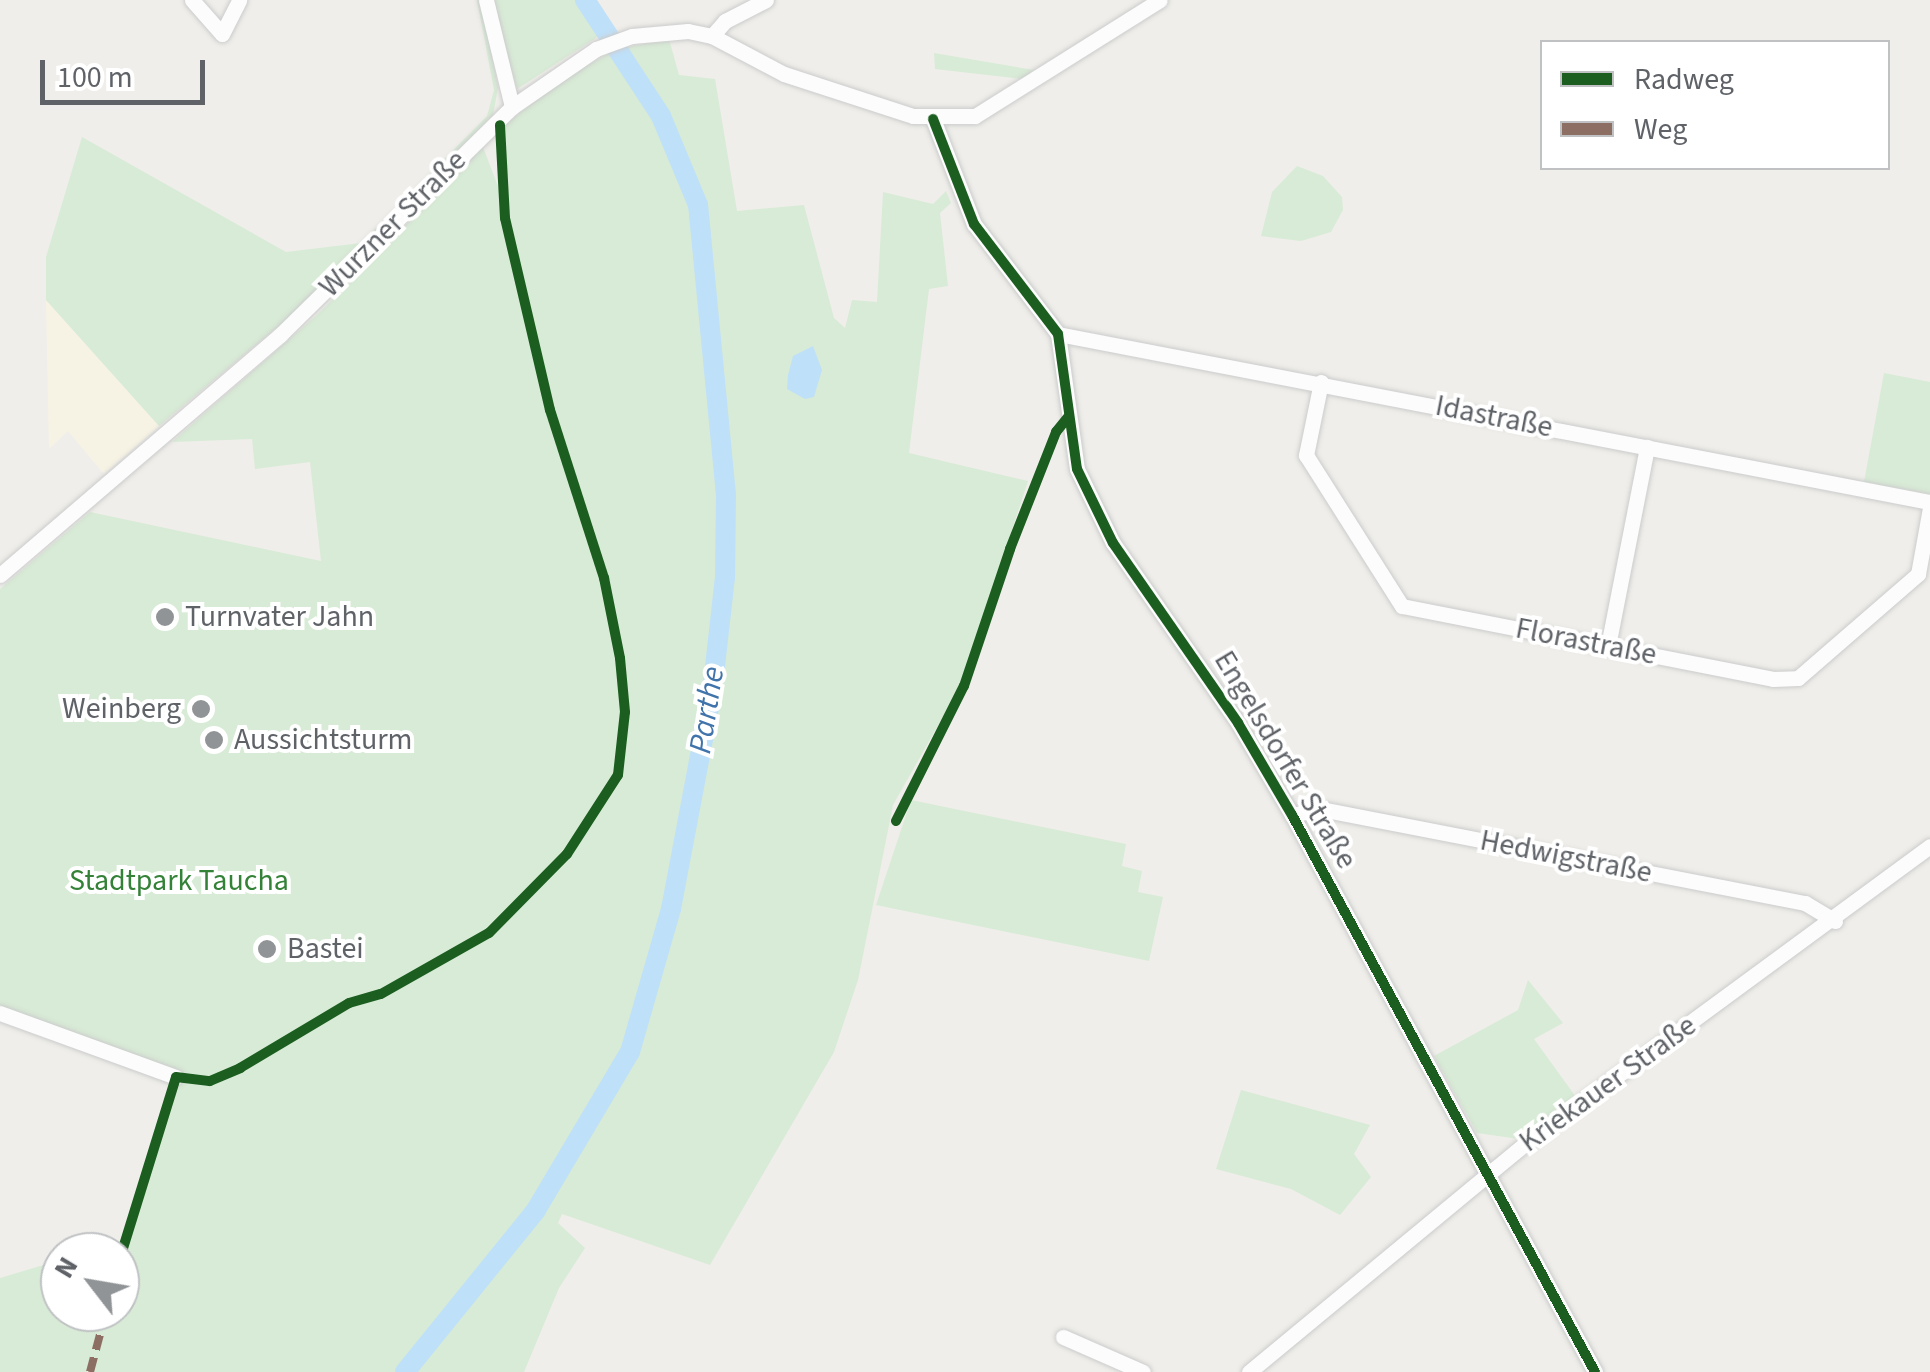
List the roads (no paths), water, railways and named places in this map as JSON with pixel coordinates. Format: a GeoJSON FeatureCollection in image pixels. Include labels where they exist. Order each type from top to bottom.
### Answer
{"type":"FeatureCollection","features":[{"type":"Feature","properties":{"kind":"street"},"geometry":{"type":"LineString","coordinates":[[192,0],[222,34],[239,0]]}},
{"type":"Feature","properties":{"kind":"street"},"geometry":{"type":"LineString","coordinates":[[486,0],[512,106]]}},
{"type":"Feature","properties":{"kind":"street"},"geometry":{"type":"LineString","coordinates":[[712,36],[725,21],[766,0]]}},
{"type":"Feature","properties":{"kind":"street","name":"Wurzner Straße"},"geometry":{"type":"LineString","coordinates":[[0,575],[280,336],[512,106],[596,49],[663,30],[712,36],[784,74],[933,119],[999,106],[1160,0]]}},
{"type":"Feature","properties":{"kind":"street","name":"Engelsdorfer Straße"},"geometry":{"type":"LineString","coordinates":[[933,119],[974,224],[1058,334],[1077,468],[1112,543],[1228,707],[1292,815],[1397,998],[1484,1178],[1595,1372]]}},
{"type":"Feature","properties":{"kind":"street","name":"Idastraße"},"geometry":{"type":"LineString","coordinates":[[1058,334],[1321,382],[1930,505]]}},
{"type":"Feature","properties":{"kind":"street","name":"Florastraße"},"geometry":{"type":"LineString","coordinates":[[1321,382],[1306,455],[1402,606],[1774,679],[1798,678],[1918,574],[1930,505]]}},
{"type":"Feature","properties":{"kind":"street"},"geometry":{"type":"LineString","coordinates":[[1608,646],[1647,447]]}},
{"type":"Feature","properties":{"kind":"street","name":"Hedwigstraße"},"geometry":{"type":"LineString","coordinates":[[1292,815],[1321,810],[1805,903],[1834,922]]}},
{"type":"Feature","properties":{"kind":"street","name":"Kriekauer Straße"},"geometry":{"type":"LineString","coordinates":[[1249,1372],[1484,1178],[1834,922],[1930,846]]}},
{"type":"Feature","properties":{"kind":"street"},"geometry":{"type":"LineString","coordinates":[[0,1013],[176,1078]]}},
{"type":"Feature","properties":{"kind":"street"},"geometry":{"type":"LineString","coordinates":[[1064,1337],[1142,1372]]}},
{"type":"Feature","properties":{"kind":"water"},"geometry":{"type":"Polygon","coordinates":[[[813,346],[822,370],[814,397],[805,399],[787,389],[788,375],[793,356],[813,346]]]}},
{"type":"Feature","properties":{"kind":"waterway","name":"Parthe"},"geometry":{"type":"LineString","coordinates":[[405,1372],[536,1210],[630,1052],[671,909],[712,693],[725,578],[726,495],[698,205],[661,116],[585,0]]}},
{"type":"Feature","properties":{"kind":"place","name":"Turnvater Jahn"},"geometry":{"type":"Point","coordinates":[165,617]}},
{"type":"Feature","properties":{"kind":"place","name":"Weinberg"},"geometry":{"type":"Point","coordinates":[201,709]}},
{"type":"Feature","properties":{"kind":"place","name":"Aussichtsturm"},"geometry":{"type":"Point","coordinates":[214,740]}},
{"type":"Feature","properties":{"kind":"place","name":"Bastei"},"geometry":{"type":"Point","coordinates":[267,949]}},
{"type":"Feature","properties":{"kind":"park label","name":"Stadtpark Taucha"},"geometry":{"type":"Point","coordinates":[179,881]}}]}
